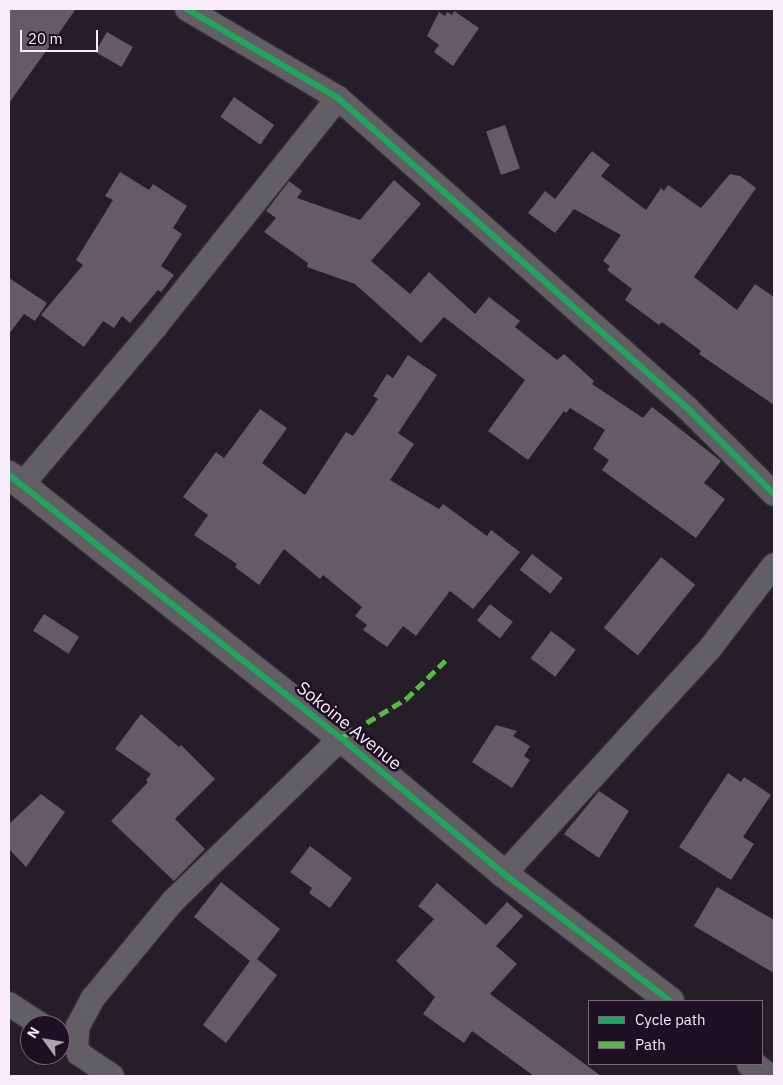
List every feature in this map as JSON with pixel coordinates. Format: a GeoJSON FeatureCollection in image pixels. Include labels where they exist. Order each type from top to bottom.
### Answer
{"type":"FeatureCollection","features":[{"type":"Feature","properties":{"kind":"street"},"geometry":{"type":"LineString","coordinates":[[187,9],[338,98],[680,401],[774,494]]}},
{"type":"Feature","properties":{"kind":"street"},"geometry":{"type":"LineString","coordinates":[[15,481],[156,326],[338,98]]}},
{"type":"Feature","properties":{"kind":"street","name":"Sokoine Avenue"},"geometry":{"type":"LineString","coordinates":[[15,481],[341,738],[504,874],[669,1000]]}},
{"type":"Feature","properties":{"kind":"street"},"geometry":{"type":"LineString","coordinates":[[504,874],[711,647],[774,565]]}},
{"type":"Feature","properties":{"kind":"street"},"geometry":{"type":"LineString","coordinates":[[70,1028],[173,901],[341,738]]}},
{"type":"Feature","properties":{"kind":"street"},"geometry":{"type":"LineString","coordinates":[[9,1004],[26,1015]]}},
{"type":"Feature","properties":{"kind":"street"},"geometry":{"type":"LineString","coordinates":[[70,1031],[80,1054],[112,1076]]}},
{"type":"Feature","properties":{"kind":"street"},"geometry":{"type":"LineString","coordinates":[[751,1065],[767,1076]]}},
{"type":"Feature","properties":{"kind":"building"},"geometry":{"type":"Polygon","coordinates":[[[9,9],[76,9],[9,103],[9,9]]]}},
{"type":"Feature","properties":{"kind":"building"},"geometry":{"type":"Polygon","coordinates":[[[454,11],[479,28],[453,66],[434,52],[439,45],[427,36],[439,12],[445,16],[447,12],[452,15],[454,11]]]}},
{"type":"Feature","properties":{"kind":"building"},"geometry":{"type":"Polygon","coordinates":[[[107,32],[133,47],[121,67],[96,52],[107,32]]]}},
{"type":"Feature","properties":{"kind":"building"},"geometry":{"type":"Polygon","coordinates":[[[234,97],[274,125],[260,145],[220,117],[234,97]]]}},
{"type":"Feature","properties":{"kind":"building"},"geometry":{"type":"Polygon","coordinates":[[[505,125],[520,168],[501,175],[486,132],[505,125]]]}},
{"type":"Feature","properties":{"kind":"building"},"geometry":{"type":"Polygon","coordinates":[[[592,151],[610,165],[601,176],[646,210],[661,188],[664,191],[668,185],[701,208],[730,174],[740,176],[756,188],[694,277],[737,310],[755,284],[774,297],[774,405],[699,354],[701,351],[662,322],[659,325],[625,300],[632,289],[607,270],[610,266],[603,261],[621,235],[574,209],[555,233],[528,213],[545,191],[555,199],[592,151]]]}},
{"type":"Feature","properties":{"kind":"building"},"geometry":{"type":"Polygon","coordinates":[[[120,172],[149,190],[153,184],[187,206],[173,228],[182,234],[161,266],[174,275],[161,292],[158,290],[130,323],[122,316],[114,328],[103,321],[84,347],[41,315],[83,265],[76,260],[113,200],[105,196],[120,172]]]}},
{"type":"Feature","properties":{"kind":"building"},"geometry":{"type":"Polygon","coordinates":[[[394,180],[421,204],[371,261],[410,294],[429,272],[475,314],[489,297],[520,321],[515,327],[557,360],[564,354],[594,381],[592,384],[643,418],[652,407],[721,461],[704,483],[725,499],[696,538],[602,470],[609,460],[593,449],[605,430],[570,408],[566,413],[564,411],[528,460],[488,431],[525,380],[444,317],[421,343],[355,284],[307,267],[308,263],[264,232],[276,218],[266,211],[289,181],[302,191],[297,198],[360,220],[394,180]]]}},
{"type":"Feature","properties":{"kind":"building"},"geometry":{"type":"Polygon","coordinates":[[[9,278],[47,303],[35,321],[24,314],[9,334],[9,278]]]}},
{"type":"Feature","properties":{"kind":"building"},"geometry":{"type":"Polygon","coordinates":[[[408,355],[437,375],[398,433],[414,444],[390,480],[439,509],[443,504],[487,536],[491,530],[520,552],[473,609],[450,591],[416,636],[403,626],[387,647],[363,630],[367,625],[355,616],[362,607],[323,575],[320,579],[284,549],[259,585],[235,567],[237,564],[194,535],[208,515],[183,497],[216,452],[224,458],[260,409],[287,428],[262,463],[305,495],[346,432],[353,436],[378,399],[373,396],[387,374],[393,378],[408,355]]]}},
{"type":"Feature","properties":{"kind":"building"},"geometry":{"type":"Polygon","coordinates":[[[532,554],[563,578],[550,594],[520,570],[532,554]]]}},
{"type":"Feature","properties":{"kind":"building"},"geometry":{"type":"Polygon","coordinates":[[[661,557],[695,585],[638,655],[604,628],[661,557]]]}},
{"type":"Feature","properties":{"kind":"building"},"geometry":{"type":"Polygon","coordinates":[[[490,604],[513,622],[500,638],[477,621],[490,604]]]}},
{"type":"Feature","properties":{"kind":"building"},"geometry":{"type":"Polygon","coordinates":[[[44,614],[79,637],[68,654],[33,631],[44,614]]]}},
{"type":"Feature","properties":{"kind":"building"},"geometry":{"type":"Polygon","coordinates":[[[551,631],[576,650],[555,677],[531,658],[551,631]]]}},
{"type":"Feature","properties":{"kind":"building"},"geometry":{"type":"Polygon","coordinates":[[[141,714],[179,747],[181,745],[215,779],[175,819],[205,849],[174,881],[111,821],[148,782],[146,780],[151,774],[115,749],[141,714]]]}},
{"type":"Feature","properties":{"kind":"building"},"geometry":{"type":"Polygon","coordinates":[[[496,725],[517,731],[513,736],[530,746],[524,756],[530,760],[512,788],[472,762],[496,725]]]}},
{"type":"Feature","properties":{"kind":"building"},"geometry":{"type":"Polygon","coordinates":[[[728,773],[741,782],[744,777],[771,795],[743,837],[754,844],[731,880],[679,847],[728,773]]]}},
{"type":"Feature","properties":{"kind":"building"},"geometry":{"type":"Polygon","coordinates":[[[599,791],[629,811],[599,858],[564,834],[599,791]]]}},
{"type":"Feature","properties":{"kind":"building"},"geometry":{"type":"Polygon","coordinates":[[[41,794],[65,812],[26,867],[9,849],[9,824],[41,794]]]}},
{"type":"Feature","properties":{"kind":"building"},"geometry":{"type":"Polygon","coordinates":[[[310,846],[352,878],[330,908],[309,893],[312,888],[290,872],[310,846]]]}},
{"type":"Feature","properties":{"kind":"building"},"geometry":{"type":"Polygon","coordinates":[[[221,882],[280,929],[257,959],[277,975],[226,1043],[203,1025],[250,961],[194,917],[221,882]]]}},
{"type":"Feature","properties":{"kind":"building"},"geometry":{"type":"Polygon","coordinates":[[[437,883],[486,925],[507,902],[523,916],[496,946],[517,964],[490,994],[601,1076],[534,1076],[472,1031],[464,1043],[423,1014],[435,997],[396,961],[434,919],[418,906],[437,883]]]}},
{"type":"Feature","properties":{"kind":"building"},"geometry":{"type":"Polygon","coordinates":[[[717,887],[774,920],[774,973],[694,926],[717,887]]]}},
{"type":"Feature","properties":{"kind":"marked path"},"geometry":{"type":"LineString","coordinates":[[341,738],[406,699],[448,658]]}},
{"type":"Feature","properties":{"kind":"cycle path"},"geometry":{"type":"LineString","coordinates":[[187,9],[338,98],[687,408],[774,494]]}},
{"type":"Feature","properties":{"kind":"cycle path"},"geometry":{"type":"LineString","coordinates":[[9,475],[341,738],[504,874],[669,1000]]}}]}
